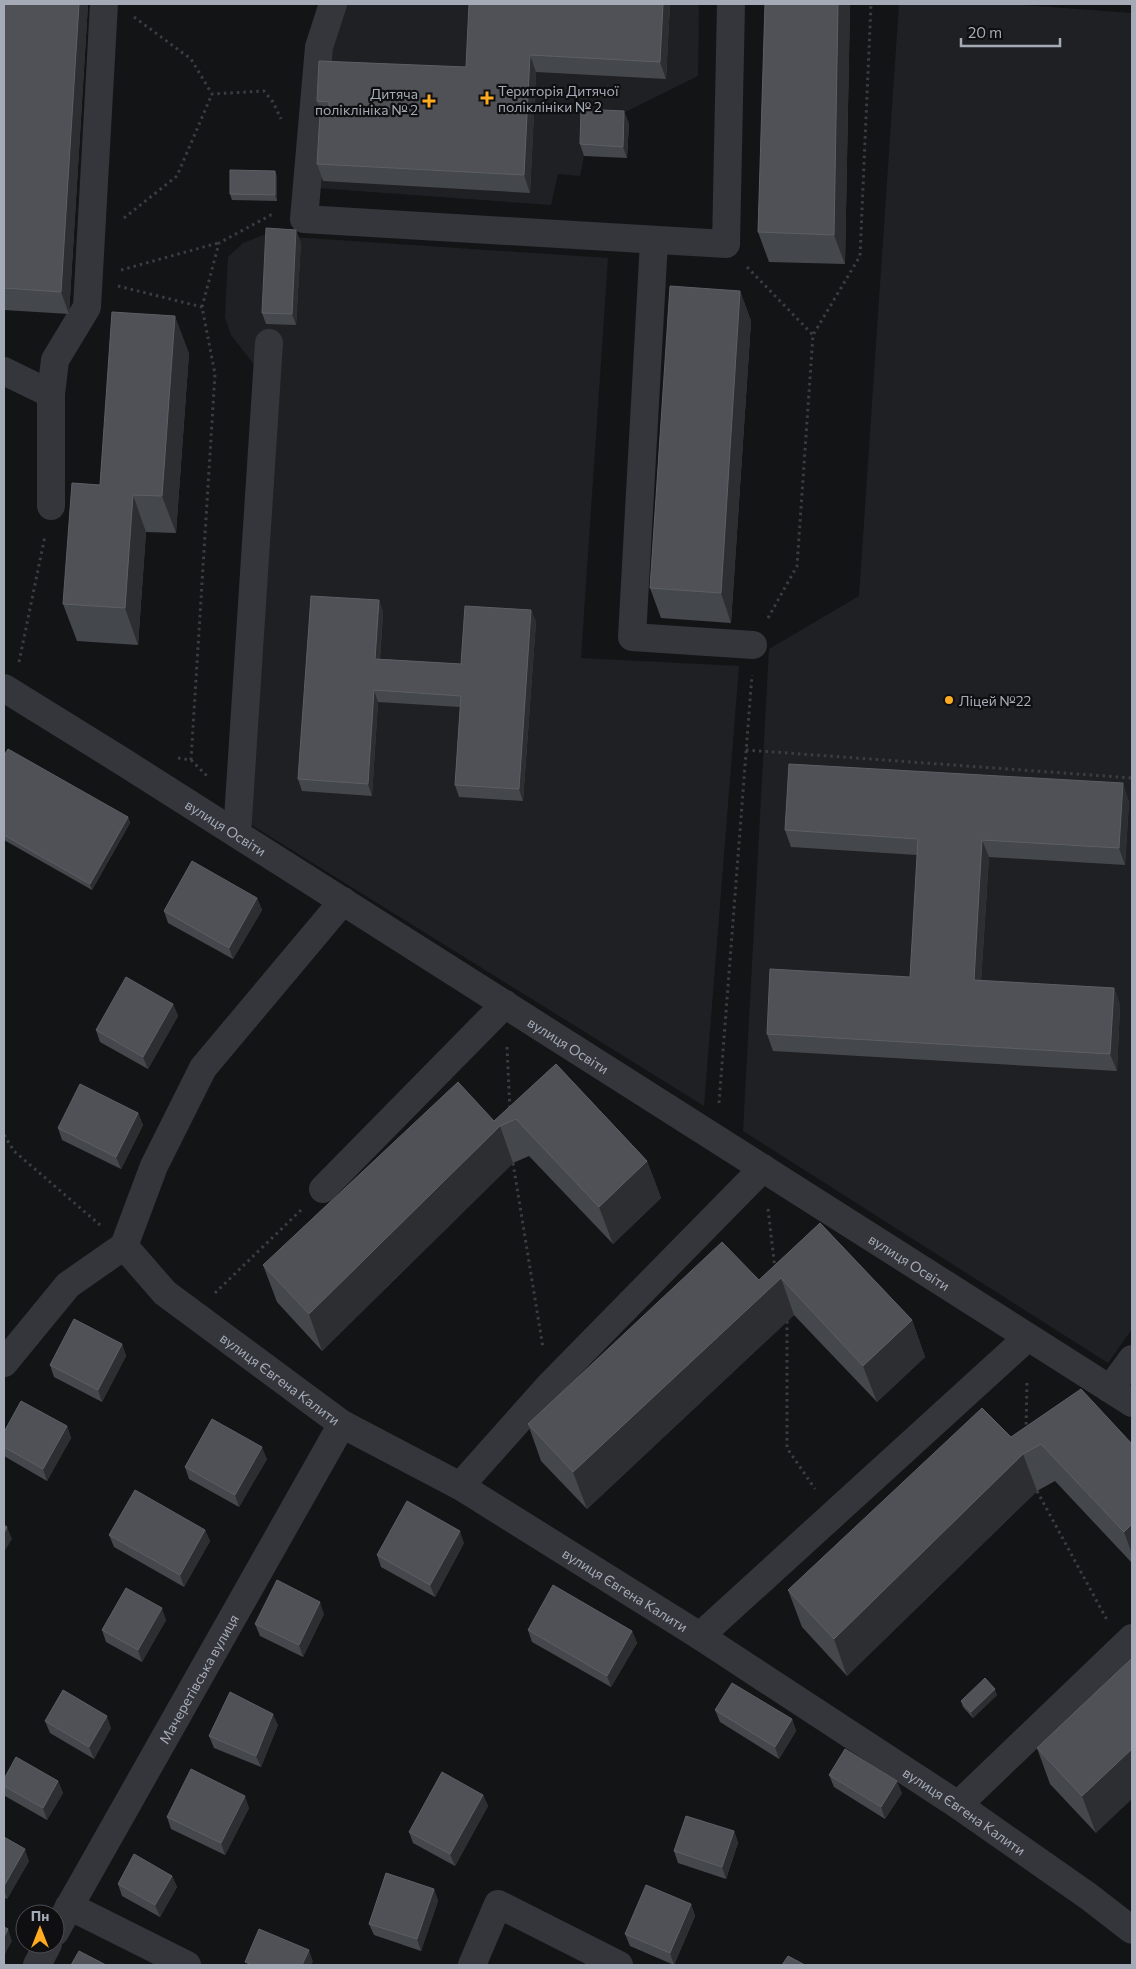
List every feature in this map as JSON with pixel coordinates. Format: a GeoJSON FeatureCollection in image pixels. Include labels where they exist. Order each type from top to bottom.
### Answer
{"type":"FeatureCollection","features":[{"type":"Feature","properties":{"kind":"street"},"geometry":{"type":"LineString","coordinates":[[51,506],[51,394],[54,360],[87,307],[104,4]]}},
{"type":"Feature","properties":{"kind":"street"},"geometry":{"type":"LineString","coordinates":[[333,4],[319,47],[304,218],[726,244],[731,4]]}},
{"type":"Feature","properties":{"kind":"street"},"geometry":{"type":"LineString","coordinates":[[654,241],[632,638],[753,645]]}},
{"type":"Feature","properties":{"kind":"street"},"geometry":{"type":"LineString","coordinates":[[237,834],[270,343]]}},
{"type":"Feature","properties":{"kind":"street"},"geometry":{"type":"LineString","coordinates":[[4,371],[51,394]]}},
{"type":"Feature","properties":{"kind":"street","name":"вулиця Освіти"},"geometry":{"type":"LineString","coordinates":[[8,690],[1121,1396]]}},
{"type":"Feature","properties":{"kind":"street"},"geometry":{"type":"LineString","coordinates":[[4,1364],[68,1284],[124,1246],[154,1166],[203,1068],[343,902]]}},
{"type":"Feature","properties":{"kind":"street"},"geometry":{"type":"LineString","coordinates":[[323,1189],[505,1004]]}},
{"type":"Feature","properties":{"kind":"street"},"geometry":{"type":"LineString","coordinates":[[460,1486],[549,1386],[763,1168]]}},
{"type":"Feature","properties":{"kind":"street","name":"вулиця Євгена Калити"},"geometry":{"type":"LineString","coordinates":[[124,1246],[165,1293],[342,1424],[460,1486],[700,1636],[958,1805],[1088,1896],[1132,1930]]}},
{"type":"Feature","properties":{"kind":"street"},"geometry":{"type":"LineString","coordinates":[[700,1636],[1028,1337]]}},
{"type":"Feature","properties":{"kind":"street"},"geometry":{"type":"LineString","coordinates":[[1121,1396],[1132,1359]]}},
{"type":"Feature","properties":{"kind":"street","name":"Мачеретівська вулиця"},"geometry":{"type":"LineString","coordinates":[[65,1913],[342,1424]]}},
{"type":"Feature","properties":{"kind":"street"},"geometry":{"type":"LineString","coordinates":[[958,1805],[1127,1643]]}},
{"type":"Feature","properties":{"kind":"street"},"geometry":{"type":"LineString","coordinates":[[472,1965],[498,1904],[620,1965]]}},
{"type":"Feature","properties":{"kind":"street"},"geometry":{"type":"LineString","coordinates":[[69,1906],[187,1965]]}},
{"type":"Feature","properties":{"kind":"path"},"geometry":{"type":"LineString","coordinates":[[716,1138],[753,645],[797,566],[812,335],[860,256],[871,4]]}},
{"type":"Feature","properties":{"kind":"path"},"geometry":{"type":"LineString","coordinates":[[131,15],[191,59],[212,94]]}},
{"type":"Feature","properties":{"kind":"path"},"geometry":{"type":"LineString","coordinates":[[212,94],[264,91],[273,102],[285,126]]}},
{"type":"Feature","properties":{"kind":"path"},"geometry":{"type":"LineString","coordinates":[[92,243],[177,176],[212,94]]}},
{"type":"Feature","properties":{"kind":"path"},"geometry":{"type":"LineString","coordinates":[[89,279],[219,243],[271,215],[304,218]]}},
{"type":"Feature","properties":{"kind":"path"},"geometry":{"type":"LineString","coordinates":[[176,758],[191,760],[215,374],[202,307],[219,243]]}},
{"type":"Feature","properties":{"kind":"path"},"geometry":{"type":"LineString","coordinates":[[726,244],[812,335]]}},
{"type":"Feature","properties":{"kind":"path"},"geometry":{"type":"LineString","coordinates":[[89,279],[202,307]]}},
{"type":"Feature","properties":{"kind":"path"},"geometry":{"type":"LineString","coordinates":[[8,690],[51,506]]}},
{"type":"Feature","properties":{"kind":"path"},"geometry":{"type":"LineString","coordinates":[[746,750],[1132,778]]}},
{"type":"Feature","properties":{"kind":"path"},"geometry":{"type":"LineString","coordinates":[[505,1004],[510,1113]]}},
{"type":"Feature","properties":{"kind":"path"},"geometry":{"type":"LineString","coordinates":[[4,1136],[14,1151],[124,1246]]}},
{"type":"Feature","properties":{"kind":"path"},"geometry":{"type":"LineString","coordinates":[[513,1163],[549,1386]]}},
{"type":"Feature","properties":{"kind":"path"},"geometry":{"type":"LineString","coordinates":[[763,1168],[775,1272]]}},
{"type":"Feature","properties":{"kind":"path"},"geometry":{"type":"LineString","coordinates":[[194,1314],[323,1189]]}},
{"type":"Feature","properties":{"kind":"path"},"geometry":{"type":"LineString","coordinates":[[787,1321],[787,1448],[833,1515]]}},
{"type":"Feature","properties":{"kind":"path"},"geometry":{"type":"LineString","coordinates":[[1026,1435],[1028,1337]]}},
{"type":"Feature","properties":{"kind":"path"},"geometry":{"type":"LineString","coordinates":[[1037,1491],[1127,1643]]}},
{"type":"Feature","properties":{"kind":"shaded area","name":"Територія Дитячої поліклініки № 2"},"geometry":{"type":"Polygon","coordinates":[[[346,4],[699,4],[698,76],[605,122],[584,156],[580,176],[558,174],[551,205],[317,188],[322,76],[346,4]]]}},
{"type":"Feature","properties":{"kind":"shaded area","name":"Ліцей №22"},"geometry":{"type":"Polygon","coordinates":[[[899,4],[1009,4],[1132,13],[1132,1329],[1108,1363],[743,1131],[769,649],[859,596],[899,4]]]}},
{"type":"Feature","properties":{"kind":"shaded area"},"geometry":{"type":"Polygon","coordinates":[[[263,235],[608,258],[581,658],[739,666],[704,1106],[226,809],[256,367],[231,335],[225,317],[228,257],[243,243],[263,235]]]}},
{"type":"Feature","properties":{"kind":"building"},"geometry":{"type":"Polygon","coordinates":[[[4,4],[79,4],[61,292],[4,288],[4,4]]]}},
{"type":"Feature","properties":{"kind":"building","name":"Дитяча поліклініка № 2"},"geometry":{"type":"Polygon","coordinates":[[[469,4],[663,4],[660,62],[530,55],[524,175],[317,164],[320,114],[329,115],[329,102],[317,101],[319,61],[466,67],[469,4]]]}},
{"type":"Feature","properties":{"kind":"building"},"geometry":{"type":"Polygon","coordinates":[[[765,4],[838,4],[834,235],[758,232],[765,4]]]}},
{"type":"Feature","properties":{"kind":"building"},"geometry":{"type":"Polygon","coordinates":[[[581,109],[624,111],[623,147],[580,144],[581,109]]]}},
{"type":"Feature","properties":{"kind":"building"},"geometry":{"type":"Polygon","coordinates":[[[230,170],[275,171],[275,195],[230,194],[230,170]]]}},
{"type":"Feature","properties":{"kind":"building"},"geometry":{"type":"Polygon","coordinates":[[[266,228],[296,230],[292,314],[262,313],[266,228]]]}},
{"type":"Feature","properties":{"kind":"building"},"geometry":{"type":"Polygon","coordinates":[[[670,286],[740,291],[721,593],[650,588],[670,286]]]}},
{"type":"Feature","properties":{"kind":"building"},"geometry":{"type":"Polygon","coordinates":[[[112,312],[175,316],[162,496],[133,495],[125,608],[63,604],[72,483],[100,485],[112,312]]]}},
{"type":"Feature","properties":{"kind":"building"},"geometry":{"type":"Polygon","coordinates":[[[311,596],[379,600],[375,659],[461,664],[465,606],[531,610],[519,789],[455,785],[461,696],[374,690],[368,784],[298,779],[311,596]]]}},
{"type":"Feature","properties":{"kind":"building"},"geometry":{"type":"Polygon","coordinates":[[[8,749],[128,817],[90,884],[4,835],[4,756],[8,749]]]}},
{"type":"Feature","properties":{"kind":"building"},"geometry":{"type":"Polygon","coordinates":[[[789,764],[1123,783],[1119,848],[982,840],[974,980],[1114,988],[1110,1054],[767,1034],[770,969],[910,977],[918,839],[785,830],[789,764]]]}},
{"type":"Feature","properties":{"kind":"building"},"geometry":{"type":"Polygon","coordinates":[[[192,861],[257,898],[229,948],[164,911],[192,861]]]}},
{"type":"Feature","properties":{"kind":"building"},"geometry":{"type":"Polygon","coordinates":[[[126,977],[173,1004],[143,1057],[96,1030],[126,977]]]}},
{"type":"Feature","properties":{"kind":"building"},"geometry":{"type":"Polygon","coordinates":[[[556,1064],[647,1161],[599,1207],[516,1119],[500,1126],[309,1314],[263,1265],[458,1082],[494,1121],[556,1064]]]}},
{"type":"Feature","properties":{"kind":"building"},"geometry":{"type":"Polygon","coordinates":[[[80,1084],[138,1113],[116,1157],[58,1128],[80,1084]]]}},
{"type":"Feature","properties":{"kind":"building"},"geometry":{"type":"Polygon","coordinates":[[[820,1223],[912,1320],[863,1366],[781,1278],[573,1472],[528,1424],[722,1242],[759,1280],[820,1223]]]}},
{"type":"Feature","properties":{"kind":"building"},"geometry":{"type":"Polygon","coordinates":[[[74,1319],[122,1344],[98,1390],[50,1365],[74,1319]]]}},
{"type":"Feature","properties":{"kind":"building"},"geometry":{"type":"Polygon","coordinates":[[[1081,1389],[1132,1444],[1132,1524],[1124,1532],[1041,1444],[1023,1454],[834,1639],[788,1590],[982,1408],[1011,1437],[1081,1389]]]}},
{"type":"Feature","properties":{"kind":"building"},"geometry":{"type":"Polygon","coordinates":[[[21,1401],[67,1426],[43,1469],[4,1447],[4,1432],[21,1401]]]}},
{"type":"Feature","properties":{"kind":"building"},"geometry":{"type":"Polygon","coordinates":[[[212,1419],[262,1447],[235,1495],[185,1467],[212,1419]]]}},
{"type":"Feature","properties":{"kind":"building"},"geometry":{"type":"Polygon","coordinates":[[[135,1490],[205,1530],[180,1575],[109,1535],[135,1490]]]}},
{"type":"Feature","properties":{"kind":"building"},"geometry":{"type":"Polygon","coordinates":[[[407,1501],[460,1531],[430,1585],[377,1555],[407,1501]]]}},
{"type":"Feature","properties":{"kind":"building"},"geometry":{"type":"Polygon","coordinates":[[[277,1580],[320,1602],[299,1645],[255,1624],[277,1580]]]}},
{"type":"Feature","properties":{"kind":"building"},"geometry":{"type":"Polygon","coordinates":[[[553,1585],[632,1631],[607,1676],[528,1630],[553,1585]]]}},
{"type":"Feature","properties":{"kind":"building"},"geometry":{"type":"Polygon","coordinates":[[[126,1588],[162,1608],[138,1650],[102,1630],[126,1588]]]}},
{"type":"Feature","properties":{"kind":"building"},"geometry":{"type":"Polygon","coordinates":[[[1132,1658],[1132,1749],[1082,1796],[1037,1748],[1132,1658]]]}},
{"type":"Feature","properties":{"kind":"building"},"geometry":{"type":"Polygon","coordinates":[[[985,1678],[995,1689],[971,1712],[961,1701],[985,1678]]]}},
{"type":"Feature","properties":{"kind":"building"},"geometry":{"type":"Polygon","coordinates":[[[732,1683],[792,1719],[775,1747],[715,1710],[732,1683]]]}},
{"type":"Feature","properties":{"kind":"building"},"geometry":{"type":"Polygon","coordinates":[[[63,1690],[107,1716],[89,1747],[45,1721],[63,1690]]]}},
{"type":"Feature","properties":{"kind":"building"},"geometry":{"type":"Polygon","coordinates":[[[230,1692],[273,1714],[256,1756],[209,1736],[230,1692]]]}},
{"type":"Feature","properties":{"kind":"building"},"geometry":{"type":"Polygon","coordinates":[[[845,1749],[897,1781],[881,1807],[829,1775],[845,1749]]]}},
{"type":"Feature","properties":{"kind":"building"},"geometry":{"type":"Polygon","coordinates":[[[16,1757],[58,1781],[43,1808],[4,1786],[4,1779],[16,1757]]]}},
{"type":"Feature","properties":{"kind":"building"},"geometry":{"type":"Polygon","coordinates":[[[191,1769],[245,1796],[221,1843],[167,1817],[191,1769]]]}},
{"type":"Feature","properties":{"kind":"building"},"geometry":{"type":"Polygon","coordinates":[[[442,1772],[483,1795],[450,1854],[409,1832],[442,1772]]]}},
{"type":"Feature","properties":{"kind":"building"},"geometry":{"type":"Polygon","coordinates":[[[686,1816],[734,1831],[722,1867],[674,1851],[686,1816]]]}},
{"type":"Feature","properties":{"kind":"building"},"geometry":{"type":"Polygon","coordinates":[[[4,1837],[25,1849],[4,1886],[4,1837]]]}},
{"type":"Feature","properties":{"kind":"building"},"geometry":{"type":"Polygon","coordinates":[[[134,1854],[172,1876],[155,1905],[118,1884],[134,1854]]]}},
{"type":"Feature","properties":{"kind":"building"},"geometry":{"type":"Polygon","coordinates":[[[386,1873],[434,1889],[417,1939],[369,1924],[386,1873]]]}},
{"type":"Feature","properties":{"kind":"building"},"geometry":{"type":"Polygon","coordinates":[[[646,1885],[691,1904],[670,1953],[625,1934],[646,1885]]]}},
{"type":"Feature","properties":{"kind":"building"},"geometry":{"type":"Polygon","coordinates":[[[4,1927],[8,1929],[4,1937],[4,1927]]]}},
{"type":"Feature","properties":{"kind":"building"},"geometry":{"type":"Polygon","coordinates":[[[259,1929],[309,1950],[302,1965],[252,1965],[245,1962],[259,1929]]]}},
{"type":"Feature","properties":{"kind":"building"},"geometry":{"type":"Polygon","coordinates":[[[79,1951],[106,1965],[71,1965],[79,1951]]]}},
{"type":"Feature","properties":{"kind":"building"},"geometry":{"type":"Polygon","coordinates":[[[788,1956],[805,1965],[782,1965],[788,1956]]]}},
{"type":"Feature","properties":{"kind":"place","name":"Територія Дитячої поліклініки № 2"},"geometry":{"type":"Point","coordinates":[487,98]}},
{"type":"Feature","properties":{"kind":"place","name":"Дитяча поліклініка № 2"},"geometry":{"type":"Point","coordinates":[429,101]}},
{"type":"Feature","properties":{"kind":"place","name":"Ліцей №22"},"geometry":{"type":"Point","coordinates":[949,700]}}]}
